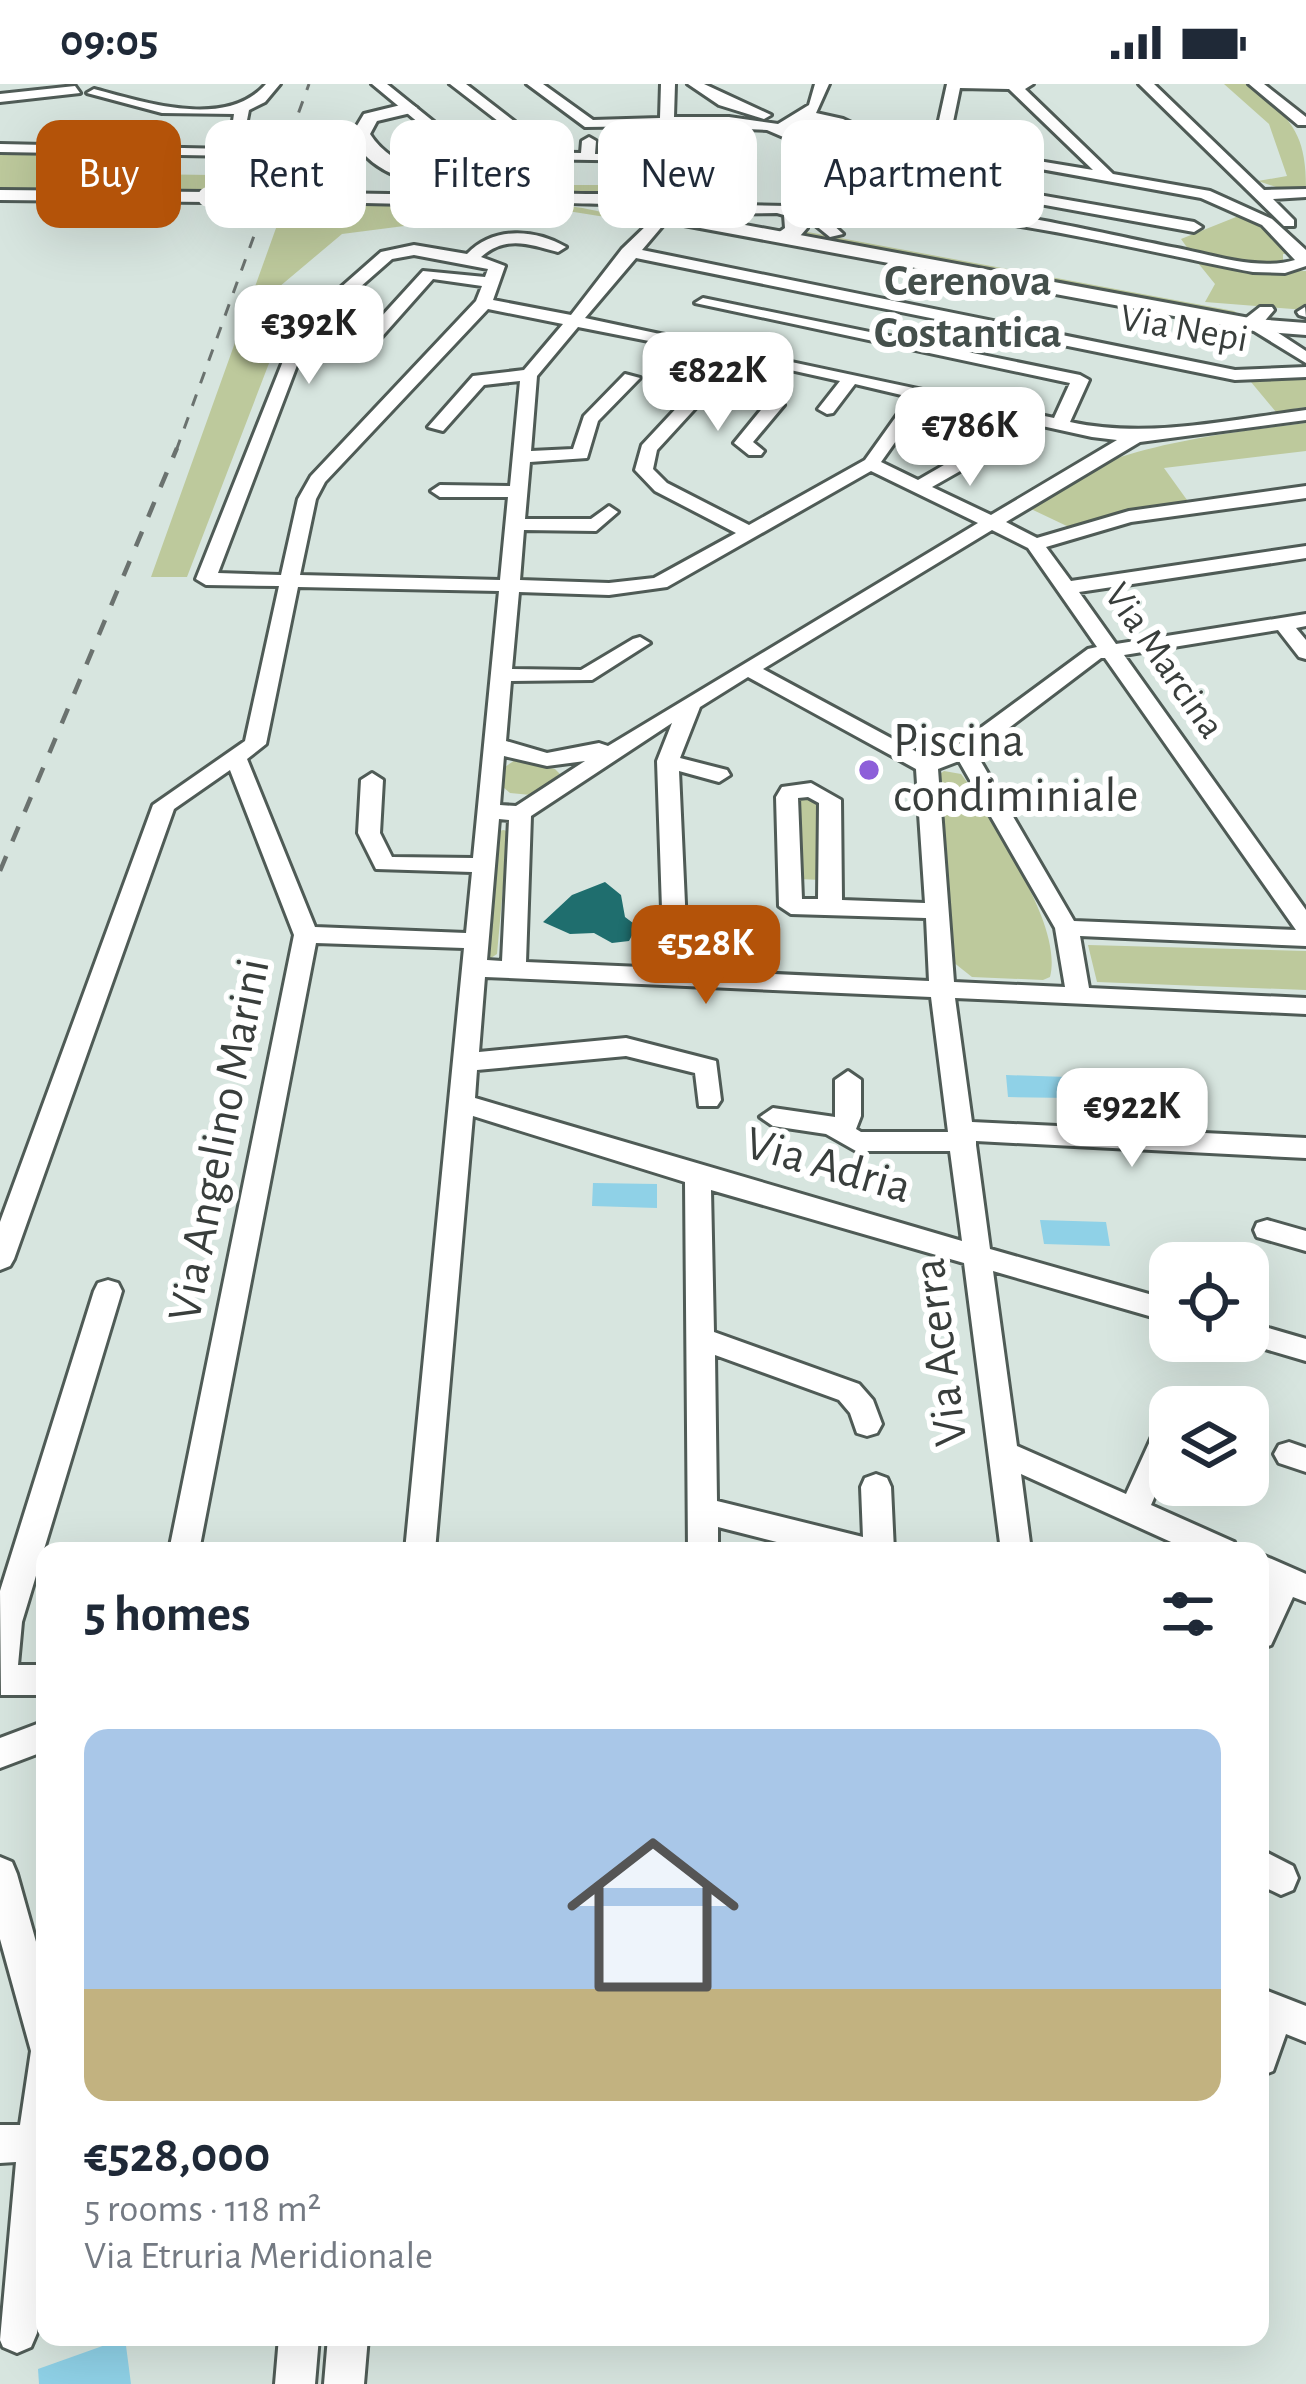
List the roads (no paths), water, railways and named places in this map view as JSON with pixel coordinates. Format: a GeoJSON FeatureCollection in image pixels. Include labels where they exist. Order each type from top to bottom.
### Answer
{"type":"FeatureCollection","features":[{"type":"Feature","properties":{"kind":"street"},"geometry":{"type":"LineString","coordinates":[[0,98],[95,87],[154,109],[242,108],[268,94],[273,84]]}},
{"type":"Feature","properties":{"kind":"street"},"geometry":{"type":"LineString","coordinates":[[379,84],[466,155],[598,158]]}},
{"type":"Feature","properties":{"kind":"street"},"geometry":{"type":"LineString","coordinates":[[457,84],[505,120]]}},
{"type":"Feature","properties":{"kind":"street"},"geometry":{"type":"LineString","coordinates":[[534,84],[590,124],[598,124]]}},
{"type":"Feature","properties":{"kind":"street"},"geometry":{"type":"LineString","coordinates":[[695,84],[745,110],[804,120]]}},
{"type":"Feature","properties":{"kind":"street"},"geometry":{"type":"LineString","coordinates":[[799,118],[815,107],[823,84]]}},
{"type":"Feature","properties":{"kind":"street"},"geometry":{"type":"LineString","coordinates":[[831,120],[828,112],[837,84]]}},
{"type":"Feature","properties":{"kind":"street"},"geometry":{"type":"LineString","coordinates":[[948,120],[957,84],[1035,84]]}},
{"type":"Feature","properties":{"kind":"street"},"geometry":{"type":"LineString","coordinates":[[1033,228],[1253,267],[1303,262],[1304,251],[1282,215],[1146,84]]}},
{"type":"Feature","properties":{"kind":"street"},"geometry":{"type":"LineString","coordinates":[[1256,84],[1305,125]]}},
{"type":"Feature","properties":{"kind":"street"},"geometry":{"type":"LineString","coordinates":[[1278,84],[1297,101],[1305,125]]}},
{"type":"Feature","properties":{"kind":"street"},"geometry":{"type":"LineString","coordinates":[[1014,86],[1110,178]]}},
{"type":"Feature","properties":{"kind":"street"},"geometry":{"type":"LineString","coordinates":[[668,120],[669,88],[710,95]]}},
{"type":"Feature","properties":{"kind":"street"},"geometry":{"type":"LineString","coordinates":[[353,118],[407,106]]}},
{"type":"Feature","properties":{"kind":"street"},"geometry":{"type":"LineString","coordinates":[[390,166],[368,152],[361,134],[370,118],[407,106]]}},
{"type":"Feature","properties":{"kind":"street"},"geometry":{"type":"LineString","coordinates":[[0,148],[235,153],[242,108]]}},
{"type":"Feature","properties":{"kind":"street"},"geometry":{"type":"LineString","coordinates":[[587,158],[590,124]]}},
{"type":"Feature","properties":{"kind":"street"},"geometry":{"type":"LineString","coordinates":[[1044,167],[1205,194],[1271,224],[1304,251]]}},
{"type":"Feature","properties":{"kind":"street"},"geometry":{"type":"LineString","coordinates":[[1205,194],[1246,182]]}},
{"type":"Feature","properties":{"kind":"street"},"geometry":{"type":"LineString","coordinates":[[1260,195],[1306,193]]}},
{"type":"Feature","properties":{"kind":"street"},"geometry":{"type":"LineString","coordinates":[[0,195],[390,199]]}},
{"type":"Feature","properties":{"kind":"street"},"geometry":{"type":"LineString","coordinates":[[574,197],[598,200]]}},
{"type":"Feature","properties":{"kind":"street"},"geometry":{"type":"LineString","coordinates":[[1044,201],[1194,227]]}},
{"type":"Feature","properties":{"kind":"street"},"geometry":{"type":"LineString","coordinates":[[1236,207],[1306,215]]}},
{"type":"Feature","properties":{"kind":"street"},"geometry":{"type":"LineString","coordinates":[[421,1542],[529,375],[656,228]]}},
{"type":"Feature","properties":{"kind":"street"},"geometry":{"type":"LineString","coordinates":[[834,228],[1306,329]]}},
{"type":"Feature","properties":{"kind":"street"},"geometry":{"type":"LineString","coordinates":[[837,228],[1261,318],[1305,312]]}},
{"type":"Feature","properties":{"kind":"street"},"geometry":{"type":"LineString","coordinates":[[471,259],[485,242],[505,237],[520,236],[558,247]]}},
{"type":"Feature","properties":{"kind":"street"},"geometry":{"type":"LineString","coordinates":[[0,1259],[164,805],[255,744],[290,581],[307,499],[317,480],[484,303],[497,266],[414,250],[386,255],[303,329],[206,579],[290,581],[509,586],[645,587],[660,583],[871,464],[920,394]]}},
{"type":"Feature","properties":{"kind":"street","name":"Via Nepi"},"geometry":{"type":"LineString","coordinates":[[638,254],[903,308],[1255,397],[1306,372]]}},
{"type":"Feature","properties":{"kind":"street"},"geometry":{"type":"LineString","coordinates":[[356,355],[429,274],[494,283]]}},
{"type":"Feature","properties":{"kind":"street"},"geometry":{"type":"LineString","coordinates":[[484,303],[1135,437]]}},
{"type":"Feature","properties":{"kind":"street"},"geometry":{"type":"LineString","coordinates":[[703,303],[1080,380],[1060,425]]}},
{"type":"Feature","properties":{"kind":"street"},"geometry":{"type":"LineString","coordinates":[[879,339],[903,308]]}},
{"type":"Feature","properties":{"kind":"street"},"geometry":{"type":"LineString","coordinates":[[1261,318],[1306,358]]}},
{"type":"Feature","properties":{"kind":"street"},"geometry":{"type":"LineString","coordinates":[[737,353],[648,449],[644,470],[661,487],[749,532]]}},
{"type":"Feature","properties":{"kind":"street"},"geometry":{"type":"LineString","coordinates":[[437,427],[479,380],[529,375]]}},
{"type":"Feature","properties":{"kind":"street"},"geometry":{"type":"LineString","coordinates":[[521,457],[581,454],[590,420],[631,378]]}},
{"type":"Feature","properties":{"kind":"street"},"geometry":{"type":"LineString","coordinates":[[827,409],[851,379]]}},
{"type":"Feature","properties":{"kind":"street"},"geometry":{"type":"LineString","coordinates":[[708,384],[765,396],[776,405],[743,443],[755,451]]}},
{"type":"Feature","properties":{"kind":"street"},"geometry":{"type":"LineString","coordinates":[[488,812],[520,813],[652,726],[1135,437],[1255,397],[1306,415]]}},
{"type":"Feature","properties":{"kind":"street"},"geometry":{"type":"LineString","coordinates":[[920,487],[962,462],[975,443]]}},
{"type":"Feature","properties":{"kind":"street","name":"Via Marcina"},"geometry":{"type":"LineString","coordinates":[[871,464],[1035,544],[1306,927]]}},
{"type":"Feature","properties":{"kind":"street"},"geometry":{"type":"LineString","coordinates":[[440,491],[518,492]]}},
{"type":"Feature","properties":{"kind":"street"},"geometry":{"type":"LineString","coordinates":[[1035,544],[1129,517],[1306,492]]}},
{"type":"Feature","properties":{"kind":"street"},"geometry":{"type":"LineString","coordinates":[[515,524],[596,526],[609,512]]}},
{"type":"Feature","properties":{"kind":"street"},"geometry":{"type":"LineString","coordinates":[[1067,588],[1306,552]]}},
{"type":"Feature","properties":{"kind":"street"},"geometry":{"type":"LineString","coordinates":[[750,670],[927,766],[964,752],[1095,653],[1306,620]]}},
{"type":"Feature","properties":{"kind":"street"},"geometry":{"type":"LineString","coordinates":[[1282,623],[1306,653]]}},
{"type":"Feature","properties":{"kind":"street"},"geometry":{"type":"LineString","coordinates":[[501,675],[585,676],[640,643]]}},
{"type":"Feature","properties":{"kind":"street"},"geometry":{"type":"LineString","coordinates":[[676,975],[668,761],[690,705]]}},
{"type":"Feature","properties":{"kind":"street"},"geometry":{"type":"LineString","coordinates":[[495,744],[531,759],[560,761],[652,726]]}},
{"type":"Feature","properties":{"kind":"street"},"geometry":{"type":"LineString","coordinates":[[964,752],[1067,928],[1078,995]]}},
{"type":"Feature","properties":{"kind":"street","name":"Via Angelino Marini"},"geometry":{"type":"LineString","coordinates":[[186,1542],[306,935],[236,757]]}},
{"type":"Feature","properties":{"kind":"street"},"geometry":{"type":"LineString","coordinates":[[668,761],[719,776]]}},
{"type":"Feature","properties":{"kind":"street","name":"Via Acerra"},"geometry":{"type":"LineString","coordinates":[[927,766],[942,988],[1015,1542]]}},
{"type":"Feature","properties":{"kind":"street"},"geometry":{"type":"LineString","coordinates":[[372,780],[369,833],[384,864],[483,865]]}},
{"type":"Feature","properties":{"kind":"street"},"geometry":{"type":"LineString","coordinates":[[830,908],[830,800],[811,790],[790,792],[791,906],[830,908],[936,911]]}},
{"type":"Feature","properties":{"kind":"street"},"geometry":{"type":"LineString","coordinates":[[514,970],[520,813]]}},
{"type":"Feature","properties":{"kind":"street"},"geometry":{"type":"LineString","coordinates":[[1067,928],[1306,938]]}},
{"type":"Feature","properties":{"kind":"street"},"geometry":{"type":"LineString","coordinates":[[306,935],[475,954],[514,970],[1306,1006]]}},
{"type":"Feature","properties":{"kind":"street"},"geometry":{"type":"LineString","coordinates":[[466,1062],[626,1047],[707,1067],[708,1100]]}},
{"type":"Feature","properties":{"kind":"street"},"geometry":{"type":"LineString","coordinates":[[842,1132],[848,1116],[848,1080]]}},
{"type":"Feature","properties":{"kind":"street","name":"Via Adria"},"geometry":{"type":"LineString","coordinates":[[463,1103],[698,1177],[1149,1305]]}},
{"type":"Feature","properties":{"kind":"street"},"geometry":{"type":"LineString","coordinates":[[772,1117],[832,1126],[856,1141],[963,1137],[1306,1148]]}},
{"type":"Feature","properties":{"kind":"street"},"geometry":{"type":"LineString","coordinates":[[698,1177],[703,1542]]}},
{"type":"Feature","properties":{"kind":"street"},"geometry":{"type":"LineString","coordinates":[[1267,1230],[1306,1241]]}},
{"type":"Feature","properties":{"kind":"street"},"geometry":{"type":"LineString","coordinates":[[36,1680],[1,1680],[6,1622],[108,1291]]}},
{"type":"Feature","properties":{"kind":"street"},"geometry":{"type":"LineString","coordinates":[[699,1338],[849,1392],[863,1408],[867,1424]]}},
{"type":"Feature","properties":{"kind":"street"},"geometry":{"type":"LineString","coordinates":[[1269,1339],[1306,1350]]}},
{"type":"Feature","properties":{"kind":"street"},"geometry":{"type":"LineString","coordinates":[[1001,1452],[1203,1542]]}},
{"type":"Feature","properties":{"kind":"street"},"geometry":{"type":"LineString","coordinates":[[1133,1511],[1149,1475]]}},
{"type":"Feature","properties":{"kind":"street"},"geometry":{"type":"LineString","coordinates":[[876,1486],[879,1542]]}},
{"type":"Feature","properties":{"kind":"street"},"geometry":{"type":"LineString","coordinates":[[702,1510],[828,1542]]}},
{"type":"Feature","properties":{"kind":"street"},"geometry":{"type":"LineString","coordinates":[[1269,1614],[1284,1578]]}},
{"type":"Feature","properties":{"kind":"street"},"geometry":{"type":"LineString","coordinates":[[0,1753],[36,1739]]}},
{"type":"Feature","properties":{"kind":"street"},"geometry":{"type":"LineString","coordinates":[[0,1874],[36,2006]]}},
{"type":"Feature","properties":{"kind":"street"},"geometry":{"type":"LineString","coordinates":[[17,2333],[27,2143],[36,2102]]}},
{"type":"Feature","properties":{"kind":"street"},"geometry":{"type":"LineString","coordinates":[[295,2384],[298,2346]]}},
{"type":"Feature","properties":{"kind":"street"},"geometry":{"type":"LineString","coordinates":[[344,2384],[347,2346]]}},
{"type":"Feature","properties":{"kind":"water"},"geometry":{"type":"Polygon","coordinates":[[[1006,1075],[1067,1077],[1070,1098],[1008,1097],[1006,1075]]]}},
{"type":"Feature","properties":{"kind":"water"},"geometry":{"type":"Polygon","coordinates":[[[593,1183],[657,1184],[657,1208],[592,1206],[593,1183]]]}},
{"type":"Feature","properties":{"kind":"water"},"geometry":{"type":"Polygon","coordinates":[[[1040,1220],[1106,1222],[1110,1246],[1044,1244],[1040,1220]]]}},
{"type":"Feature","properties":{"kind":"water"},"geometry":{"type":"Polygon","coordinates":[[[103,2346],[126,2346],[131,2384],[39,2384],[38,2369],[103,2346]]]}},
{"type":"Feature","properties":{"kind":"railway"},"geometry":{"type":"LineString","coordinates":[[176,451],[309,84]]}},
{"type":"Feature","properties":{"kind":"railway"},"geometry":{"type":"LineString","coordinates":[[0,871],[177,448]]}},
{"type":"Feature","properties":{"kind":"place","name":"Piscina condiminiale"},"geometry":{"type":"Point","coordinates":[869,770]}},
{"type":"Feature","properties":{"kind":"district","name":"Cerenova Costantica"},"geometry":{"type":"Point","coordinates":[968,307]}}]}
